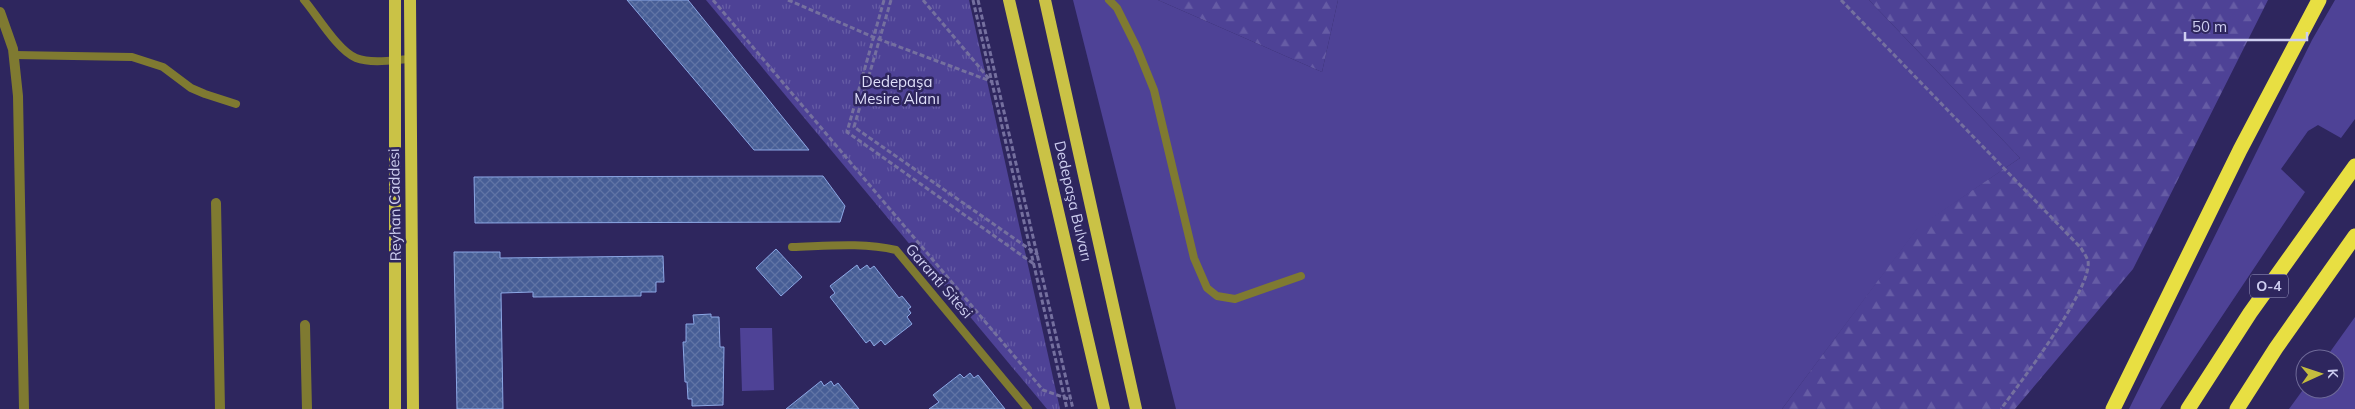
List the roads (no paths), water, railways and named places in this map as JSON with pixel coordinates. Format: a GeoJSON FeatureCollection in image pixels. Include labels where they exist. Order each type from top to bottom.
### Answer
{"type":"FeatureCollection","features":[{"type":"Feature","properties":{"kind":"highway"},"geometry":{"type":"LineString","coordinates":[[2113,409],[2240,150],[2318,0]]}},
{"type":"Feature","properties":{"kind":"highway","name":"O-4"},"geometry":{"type":"LineString","coordinates":[[2188,409],[2250,313],[2355,166]]}},
{"type":"Feature","properties":{"kind":"highway","name":"O-4"},"geometry":{"type":"LineString","coordinates":[[2237,409],[2276,348],[2355,236]]}},
{"type":"Feature","properties":{"kind":"main road","name":"Reyhan Caddesi"},"geometry":{"type":"LineString","coordinates":[[395,0],[395,409]]}},
{"type":"Feature","properties":{"kind":"main road","name":"Reyhan Caddesi"},"geometry":{"type":"LineString","coordinates":[[410,0],[413,409]]}},
{"type":"Feature","properties":{"kind":"main road","name":"Dedepaşa Bulvarı"},"geometry":{"type":"LineString","coordinates":[[1009,0],[1104,409]]}},
{"type":"Feature","properties":{"kind":"main road","name":"Dedepaşa Bulvarı"},"geometry":{"type":"LineString","coordinates":[[1045,0],[1136,409]]}},
{"type":"Feature","properties":{"kind":"street"},"geometry":{"type":"LineString","coordinates":[[0,12],[14,55],[18,96],[24,409]]}},
{"type":"Feature","properties":{"kind":"street"},"geometry":{"type":"LineString","coordinates":[[216,203],[220,409]]}},
{"type":"Feature","properties":{"kind":"street"},"geometry":{"type":"LineString","coordinates":[[305,325],[307,409]]}},
{"type":"Feature","properties":{"kind":"lane"},"geometry":{"type":"LineString","coordinates":[[304,0],[350,55],[362,60],[410,59]]}},
{"type":"Feature","properties":{"kind":"lane"},"geometry":{"type":"LineString","coordinates":[[1109,0],[1116,8],[1137,48],[1154,90],[1194,258],[1207,288],[1216,296],[1235,300],[1301,276]]}},
{"type":"Feature","properties":{"kind":"lane"},"geometry":{"type":"LineString","coordinates":[[14,55],[132,57],[143,59],[168,70],[191,88],[236,104]]}},
{"type":"Feature","properties":{"kind":"lane","name":"Garanti Sitesi"},"geometry":{"type":"LineString","coordinates":[[792,247],[871,246],[896,250],[1028,409]]}},
{"type":"Feature","properties":{"kind":"park label","name":"Dedepaşa Mesire Alanı"},"geometry":{"type":"Point","coordinates":[897,90]}}]}
